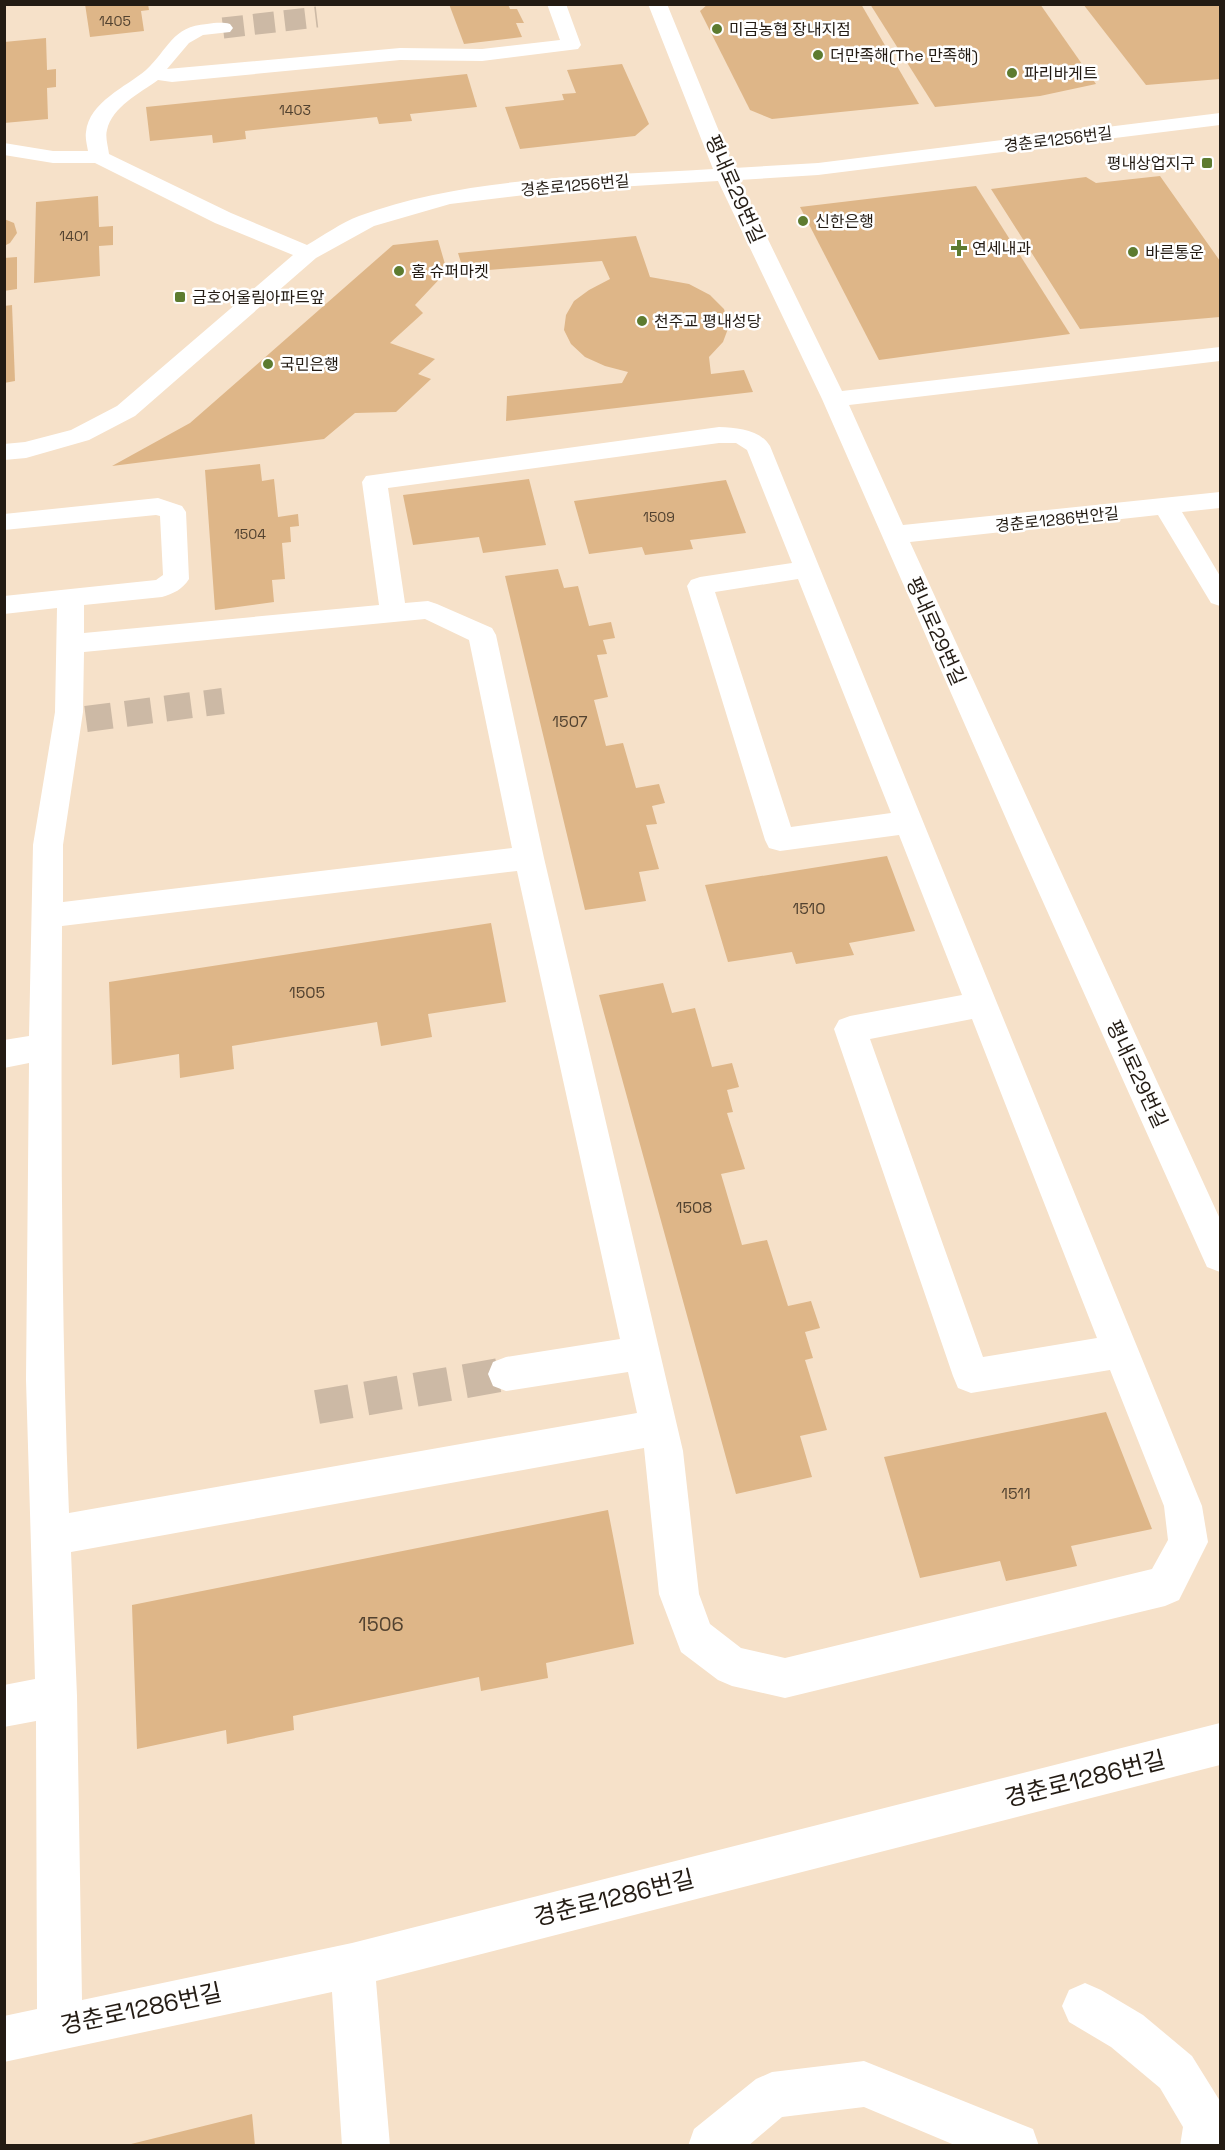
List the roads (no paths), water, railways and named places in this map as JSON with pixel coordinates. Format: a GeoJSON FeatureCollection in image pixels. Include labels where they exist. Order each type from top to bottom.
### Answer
{"type":"FeatureCollection","features":[{"type":"Feature","properties":{"kind":"street"},"geometry":{"type":"LineString","coordinates":[[154,73],[172,76],[400,54],[482,55],[571,45],[556,4]]}},
{"type":"Feature","properties":{"kind":"street","name":"평내로29번길"},"geometry":{"type":"LineString","coordinates":[[657,4],[726,175],[834,399],[893,535],[1221,1256]]}},
{"type":"Feature","properties":{"kind":"street"},"geometry":{"type":"LineString","coordinates":[[99,157],[96,132],[102,116],[119,99],[154,73],[182,39],[198,30],[223,28]]}},
{"type":"Feature","properties":{"kind":"street","name":"경춘로1256번길"},"geometry":{"type":"LineString","coordinates":[[4,452],[26,450],[80,435],[126,411],[308,253],[366,221],[448,198],[567,184],[830,167],[1221,119]]}},
{"type":"Feature","properties":{"kind":"street"},"geometry":{"type":"LineString","coordinates":[[4,149],[52,157],[99,157],[222,218],[308,253]]}},
{"type":"Feature","properties":{"kind":"street"},"geometry":{"type":"LineString","coordinates":[[834,399],[1221,354]]}},
{"type":"Feature","properties":{"kind":"street"},"geometry":{"type":"LineString","coordinates":[[71,644],[393,614],[428,610],[482,635],[529,858],[664,1451],[679,1594],[695,1638],[732,1666],[785,1678],[1166,1586],[1188,1542],[1183,1506],[758,446],[741,436],[719,435],[375,482],[393,614]]}},
{"type":"Feature","properties":{"kind":"street","name":"경춘로1286번안길"},"geometry":{"type":"LineString","coordinates":[[893,535],[1167,508],[1221,500]]}},
{"type":"Feature","properties":{"kind":"street"},"geometry":{"type":"LineString","coordinates":[[4,522],[158,506],[173,512],[176,579],[162,588],[4,605]]}},
{"type":"Feature","properties":{"kind":"street"},"geometry":{"type":"LineString","coordinates":[[1167,508],[1221,597]]}},
{"type":"Feature","properties":{"kind":"street"},"geometry":{"type":"LineString","coordinates":[[807,569],[700,585],[780,840],[909,822]]}},
{"type":"Feature","properties":{"kind":"street"},"geometry":{"type":"LineString","coordinates":[[60,2026],[56,1696],[45,1380],[46,916],[48,844],[76,720],[71,644],[71,598]]}},
{"type":"Feature","properties":{"kind":"street"},"geometry":{"type":"LineString","coordinates":[[46,916],[529,858]]}},
{"type":"Feature","properties":{"kind":"street"},"geometry":{"type":"LineString","coordinates":[[981,1004],[850,1029],[971,1376],[1121,1351]]}},
{"type":"Feature","properties":{"kind":"street"},"geometry":{"type":"LineString","coordinates":[[4,1054],[45,1047]]}},
{"type":"Feature","properties":{"kind":"street"},"geometry":{"type":"LineString","coordinates":[[506,1374],[641,1353]]}},
{"type":"Feature","properties":{"kind":"street"},"geometry":{"type":"LineString","coordinates":[[50,1536],[658,1427]]}},
{"type":"Feature","properties":{"kind":"street"},"geometry":{"type":"LineString","coordinates":[[4,1706],[56,1696]]}},
{"type":"Feature","properties":{"kind":"street","name":"경춘로1286번길"},"geometry":{"type":"LineString","coordinates":[[4,2039],[352,1965],[1221,1744]]}},
{"type":"Feature","properties":{"kind":"street"},"geometry":{"type":"LineString","coordinates":[[352,1965],[366,2145]]}},
{"type":"Feature","properties":{"kind":"street"},"geometry":{"type":"LineString","coordinates":[[1085,2006],[1127,2031],[1176,2072],[1207,2123],[1204,2145]]}},
{"type":"Feature","properties":{"kind":"street"},"geometry":{"type":"LineString","coordinates":[[711,2145],[772,2095],[864,2084],[1016,2145]]}},
{"type":"Feature","properties":{"kind":"tunnel"},"geometry":{"type":"LineString","coordinates":[[223,28],[317,17]]}},
{"type":"Feature","properties":{"kind":"tunnel"},"geometry":{"type":"LineString","coordinates":[[86,719],[223,701]]}},
{"type":"Feature","properties":{"kind":"tunnel"},"geometry":{"type":"LineString","coordinates":[[317,1407],[506,1374]]}},
{"type":"Feature","properties":{"kind":"place","name":"미금농협 장내지점"},"geometry":{"type":"Point","coordinates":[717,29]}},
{"type":"Feature","properties":{"kind":"place","name":"더만족해(The 만족해)"},"geometry":{"type":"Point","coordinates":[818,55]}},
{"type":"Feature","properties":{"kind":"place","name":"파리바게트"},"geometry":{"type":"Point","coordinates":[1012,73]}},
{"type":"Feature","properties":{"kind":"place","name":"평내상업지구"},"geometry":{"type":"Point","coordinates":[1207,163]}},
{"type":"Feature","properties":{"kind":"place","name":"신한은행"},"geometry":{"type":"Point","coordinates":[803,221]}},
{"type":"Feature","properties":{"kind":"place","name":"연세내과"},"geometry":{"type":"Point","coordinates":[959,248]}},
{"type":"Feature","properties":{"kind":"place","name":"바른통운"},"geometry":{"type":"Point","coordinates":[1133,252]}},
{"type":"Feature","properties":{"kind":"place","name":"홈 슈퍼마켓"},"geometry":{"type":"Point","coordinates":[399,271]}},
{"type":"Feature","properties":{"kind":"place","name":"금호어울림아파트앞"},"geometry":{"type":"Point","coordinates":[180,297]}},
{"type":"Feature","properties":{"kind":"place","name":"천주교 평내성당"},"geometry":{"type":"Point","coordinates":[642,321]}},
{"type":"Feature","properties":{"kind":"place","name":"국민은행"},"geometry":{"type":"Point","coordinates":[268,364]}}]}
